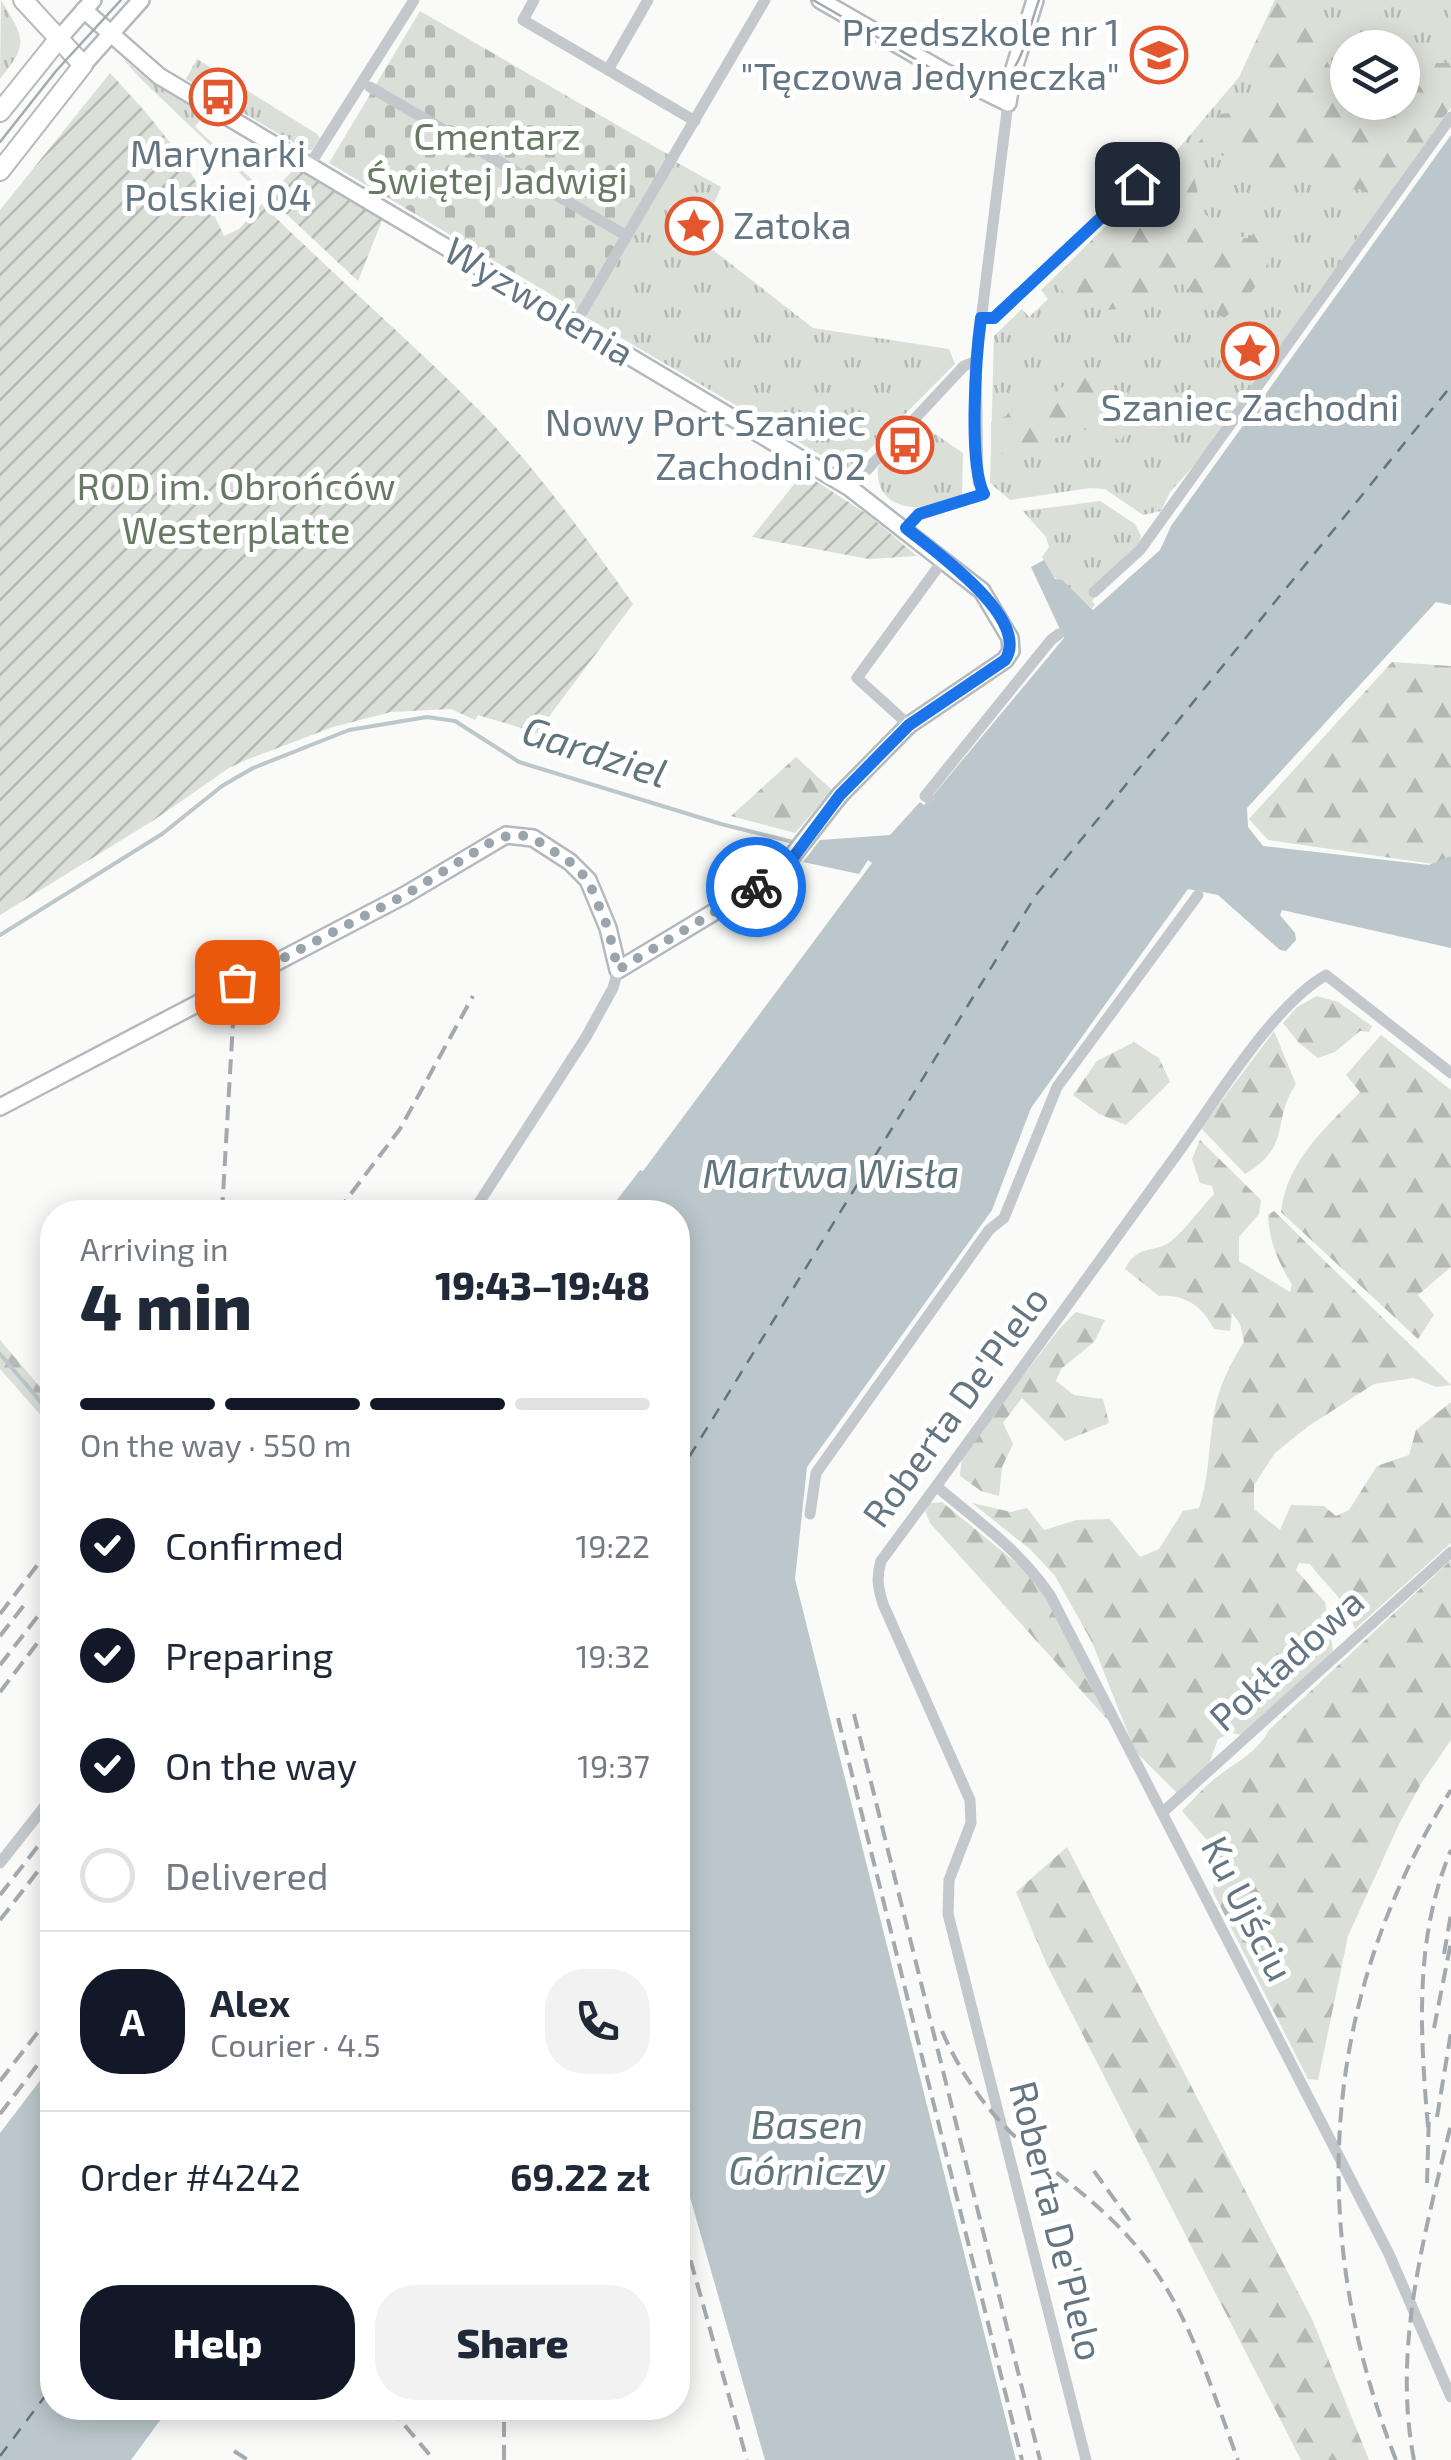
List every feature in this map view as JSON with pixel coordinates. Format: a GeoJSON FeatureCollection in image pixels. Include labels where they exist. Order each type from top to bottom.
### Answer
{"type":"FeatureCollection","features":[{"type":"Feature","properties":{"kind":"main road"},"geometry":{"type":"LineString","coordinates":[[0,171],[83,66],[23,0]]}},
{"type":"Feature","properties":{"kind":"main road"},"geometry":{"type":"LineString","coordinates":[[0,112],[58,40]]}},
{"type":"Feature","properties":{"kind":"street"},"geometry":{"type":"LineString","coordinates":[[83,66],[141,0]]}},
{"type":"Feature","properties":{"kind":"street"},"geometry":{"type":"LineString","coordinates":[[309,166],[414,0]]}},
{"type":"Feature","properties":{"kind":"street"},"geometry":{"type":"LineString","coordinates":[[534,0],[523,20],[694,121]]}},
{"type":"Feature","properties":{"kind":"street"},"geometry":{"type":"LineString","coordinates":[[608,70],[648,0]]}},
{"type":"Feature","properties":{"kind":"street"},"geometry":{"type":"LineString","coordinates":[[575,324],[765,0]]}},
{"type":"Feature","properties":{"kind":"street"},"geometry":{"type":"LineString","coordinates":[[820,0],[945,72],[1008,103]]}},
{"type":"Feature","properties":{"kind":"street"},"geometry":{"type":"LineString","coordinates":[[906,528],[919,514],[984,494],[978,482],[976,361],[1008,103],[1035,0]]}},
{"type":"Feature","properties":{"kind":"street"},"geometry":{"type":"LineString","coordinates":[[58,40],[89,5]]}},
{"type":"Feature","properties":{"kind":"street","name":"Wyzwolenia"},"geometry":{"type":"LineString","coordinates":[[89,5],[110,34],[144,67],[850,488],[982,590],[1010,638],[1011,650],[1005,660],[909,725]]}},
{"type":"Feature","properties":{"kind":"street"},"geometry":{"type":"LineString","coordinates":[[370,88],[627,236]]}},
{"type":"Feature","properties":{"kind":"street"},"geometry":{"type":"LineString","coordinates":[[1094,592],[1140,550],[1451,118]]}},
{"type":"Feature","properties":{"kind":"street"},"geometry":{"type":"LineString","coordinates":[[981,318],[994,318],[1137,184]]}},
{"type":"Feature","properties":{"kind":"street"},"geometry":{"type":"LineString","coordinates":[[850,488],[964,366],[976,361]]}},
{"type":"Feature","properties":{"kind":"street"},"geometry":{"type":"LineString","coordinates":[[618,970],[764,882],[792,859],[840,795],[909,725],[857,678],[944,559]]}},
{"type":"Feature","properties":{"kind":"street"},"geometry":{"type":"LineString","coordinates":[[930,799],[926,796],[1050,640],[1059,634]]}},
{"type":"Feature","properties":{"kind":"street"},"geometry":{"type":"LineString","coordinates":[[0,1107],[405,895],[496,839],[516,834],[533,838],[570,862],[588,880],[608,928],[618,970],[586,1037],[481,1200]]}},
{"type":"Feature","properties":{"kind":"street"},"geometry":{"type":"LineString","coordinates":[[810,1514],[816,1473],[989,1230],[1004,1218],[1057,1087],[1198,895]]}},
{"type":"Feature","properties":{"kind":"street","name":"Roberta De'Plelo"},"geometry":{"type":"LineString","coordinates":[[1086,2460],[948,1914],[949,1880],[970,1823],[970,1800],[877,1586],[881,1560],[1283,1010],[1307,986],[1326,975],[1451,1073]]}},
{"type":"Feature","properties":{"kind":"street","name":"Ku Ujściu"},"geometry":{"type":"LineString","coordinates":[[936,1486],[1006,1542],[1039,1580],[1163,1812],[1389,2254],[1451,2397]]}},
{"type":"Feature","properties":{"kind":"street","name":"Pokładowa"},"geometry":{"type":"LineString","coordinates":[[1163,1812],[1451,1552]]}},
{"type":"Feature","properties":{"kind":"street"},"geometry":{"type":"LineString","coordinates":[[0,1863],[40,1812]]}},
{"type":"Feature","properties":{"kind":"green space"},"geometry":{"type":"Polygon","coordinates":[[[1,0],[19,32],[20,48],[0,79],[1,0]]]}},
{"type":"Feature","properties":{"kind":"green space"},"geometry":{"type":"Polygon","coordinates":[[[1275,0],[1451,0],[1451,107],[1197,462],[1170,492],[1161,511],[1143,515],[1105,489],[1010,500],[990,483],[994,336],[1022,309],[1029,317],[1048,299],[1041,290],[1135,200],[1240,76],[1275,0]]]}},
{"type":"Feature","properties":{"kind":"green space"},"geometry":{"type":"Polygon","coordinates":[[[1275,0],[1301,7],[1321,23],[1320,47],[1330,67],[1330,120],[1420,120],[1420,54],[1429,63],[1448,63],[1451,57],[1451,107],[1383,202],[1359,189],[1342,190],[1321,174],[1297,176],[1284,190],[1243,162],[1198,143],[1221,114],[1251,115],[1269,105],[1287,85],[1285,67],[1240,75],[1275,0]]]}},
{"type":"Feature","properties":{"kind":"green space","name":"Cmentarz Świętej Jadwigi"},"geometry":{"type":"Polygon","coordinates":[[[420,11],[669,155],[577,310],[329,163],[420,11]]]}},
{"type":"Feature","properties":{"kind":"green space"},"geometry":{"type":"Polygon","coordinates":[[[1374,16],[1401,23],[1403,30],[1361,30],[1374,16]]]}},
{"type":"Feature","properties":{"kind":"green space"},"geometry":{"type":"Polygon","coordinates":[[[197,59],[317,134],[320,138],[312,150],[186,79],[197,59]]]}},
{"type":"Feature","properties":{"kind":"green space"},"geometry":{"type":"Polygon","coordinates":[[[124,60],[148,80],[217,118],[217,125],[202,118],[195,127],[259,186],[258,191],[140,78],[124,60]]]}},
{"type":"Feature","properties":{"kind":"green space","name":"ROD im. Obrońców Westerplatte"},"geometry":{"type":"Polygon","coordinates":[[[110,73],[175,149],[224,236],[239,229],[262,204],[501,433],[560,504],[633,604],[536,734],[478,715],[475,720],[451,709],[391,712],[333,727],[229,768],[154,820],[0,915],[0,210],[110,73]]]}},
{"type":"Feature","properties":{"kind":"green space"},"geometry":{"type":"Polygon","coordinates":[[[1190,161],[1203,213],[1233,234],[1249,239],[1260,225],[1270,232],[1265,270],[1244,300],[1224,318],[1173,278],[1146,299],[1113,310],[1087,306],[1062,291],[1057,275],[1143,192],[1190,161]]]}},
{"type":"Feature","properties":{"kind":"green space"},"geometry":{"type":"Polygon","coordinates":[[[676,162],[721,187],[699,239],[813,328],[949,349],[955,364],[848,471],[584,316],[676,162]]]}},
{"type":"Feature","properties":{"kind":"green space"},"geometry":{"type":"Polygon","coordinates":[[[296,167],[383,218],[358,281],[268,197],[296,167]]]}},
{"type":"Feature","properties":{"kind":"green space"},"geometry":{"type":"Polygon","coordinates":[[[1090,370],[1100,372],[1113,393],[1105,398],[1106,408],[1130,422],[1121,441],[1091,428],[991,457],[991,422],[1006,416],[1019,398],[1035,406],[1090,370]]]}},
{"type":"Feature","properties":{"kind":"green space"},"geometry":{"type":"Polygon","coordinates":[[[925,427],[963,453],[962,495],[936,505],[908,506],[885,495],[878,468],[885,457],[890,460],[918,429],[925,427]]]}},
{"type":"Feature","properties":{"kind":"green space"},"geometry":{"type":"Polygon","coordinates":[[[803,473],[867,514],[917,556],[869,559],[752,537],[803,473]]]}},
{"type":"Feature","properties":{"kind":"green space"},"geometry":{"type":"Polygon","coordinates":[[[1100,501],[1135,524],[1141,536],[1092,601],[1092,608],[1054,577],[1042,557],[1049,547],[1046,537],[1023,511],[1100,501]]]}},
{"type":"Feature","properties":{"kind":"green space"},"geometry":{"type":"Polygon","coordinates":[[[1392,662],[1451,666],[1451,856],[1433,864],[1268,840],[1249,819],[1392,662]]]}},
{"type":"Feature","properties":{"kind":"green space"},"geometry":{"type":"Polygon","coordinates":[[[796,757],[832,790],[795,833],[731,816],[796,757]]]}},
{"type":"Feature","properties":{"kind":"green space"},"geometry":{"type":"Polygon","coordinates":[[[1317,996],[1338,1002],[1372,1026],[1369,1032],[1360,1031],[1335,1052],[1318,1058],[1283,1023],[1297,1007],[1317,996]]]}},
{"type":"Feature","properties":{"kind":"green space"},"geometry":{"type":"Polygon","coordinates":[[[1274,1031],[1296,1084],[1284,1109],[1276,1143],[1260,1164],[1245,1174],[1201,1128],[1274,1031]]]}},
{"type":"Feature","properties":{"kind":"green space"},"geometry":{"type":"Polygon","coordinates":[[[1381,1035],[1451,1090],[1451,1267],[1418,1295],[1434,1315],[1418,1339],[1281,1212],[1291,1176],[1300,1161],[1360,1092],[1346,1075],[1381,1035]]]}},
{"type":"Feature","properties":{"kind":"green space"},"geometry":{"type":"Polygon","coordinates":[[[1134,1042],[1159,1058],[1170,1082],[1126,1125],[1099,1114],[1073,1095],[1097,1061],[1134,1042]]]}},
{"type":"Feature","properties":{"kind":"green space"},"geometry":{"type":"Polygon","coordinates":[[[1200,1140],[1261,1200],[1259,1214],[1239,1237],[1239,1261],[1290,1292],[1292,1285],[1270,1234],[1268,1214],[1274,1211],[1451,1385],[1437,1387],[1414,1378],[1374,1384],[1307,1427],[1275,1453],[1254,1485],[1254,1509],[1280,1530],[1291,1505],[1324,1506],[1336,1516],[1349,1510],[1377,1466],[1409,1455],[1416,1430],[1451,1402],[1451,1543],[1355,1629],[1335,1593],[1310,1564],[1299,1563],[1296,1570],[1325,1602],[1333,1651],[1242,1735],[1231,1733],[1218,1739],[1209,1764],[1178,1794],[1135,1751],[1092,1642],[1055,1576],[1031,1550],[972,1503],[1011,1512],[1027,1508],[1044,1530],[1077,1520],[1110,1519],[1140,1557],[1159,1549],[1183,1511],[1199,1508],[1218,1395],[1244,1342],[1240,1324],[1232,1313],[1230,1331],[1214,1329],[1192,1303],[1159,1296],[1125,1269],[1141,1252],[1170,1242],[1214,1194],[1212,1186],[1200,1183],[1192,1159],[1200,1140]]]}},
{"type":"Feature","properties":{"kind":"green space"},"geometry":{"type":"Polygon","coordinates":[[[1076,1312],[1105,1320],[1094,1342],[1061,1369],[1056,1381],[1074,1395],[1103,1399],[1109,1423],[1065,1441],[1022,1398],[1003,1423],[1013,1444],[1002,1467],[999,1496],[981,1491],[960,1476],[962,1456],[1076,1312]]]}},
{"type":"Feature","properties":{"kind":"green space"},"geometry":{"type":"Polygon","coordinates":[[[0,1340],[40,1387],[40,1414],[0,1369],[0,1340]]]}},
{"type":"Feature","properties":{"kind":"green space"},"geometry":{"type":"Polygon","coordinates":[[[942,1502],[1025,1570],[1043,1593],[1115,1728],[930,1523],[925,1511],[930,1503],[942,1502]]]}},
{"type":"Feature","properties":{"kind":"green space"},"geometry":{"type":"Polygon","coordinates":[[[1451,1560],[1451,1740],[1399,1824],[1348,1936],[1318,2080],[1308,2079],[1213,1892],[1217,1852],[1182,1811],[1212,1781],[1251,1753],[1269,1730],[1451,1560]]]}},
{"type":"Feature","properties":{"kind":"green space"},"geometry":{"type":"Polygon","coordinates":[[[1067,1847],[1312,2319],[1369,2460],[1301,2460],[1047,1965],[1016,1892],[1067,1847]]]}},
{"type":"Feature","properties":{"kind":"water","name":"Martwa Wisła"},"geometry":{"type":"Polygon","coordinates":[[[1451,135],[1451,605],[1436,602],[1247,808],[1248,827],[1263,846],[1429,865],[1451,856],[1451,948],[1282,910],[1280,915],[1296,940],[1286,951],[1280,950],[1218,895],[1188,889],[1031,1108],[992,1210],[807,1467],[795,1579],[1016,2460],[765,2460],[690,2197],[690,1200],[617,1200],[643,1171],[872,863],[868,860],[859,874],[803,862],[820,840],[890,835],[920,802],[924,805],[930,799],[1064,638],[1031,567],[1044,560],[1055,579],[1062,580],[1093,610],[1160,550],[1171,526],[1451,135]]]}},
{"type":"Feature","properties":{"kind":"water"},"geometry":{"type":"Polygon","coordinates":[[[40,2081],[40,2420],[160,2420],[131,2460],[0,2460],[0,2133],[40,2081]]]}},
{"type":"Feature","properties":{"kind":"waterway","name":"Gardziel"},"geometry":{"type":"LineString","coordinates":[[0,935],[162,834],[222,786],[253,768],[349,730],[427,717],[455,721],[519,762],[721,824],[797,843]]}},
{"type":"Feature","properties":{"kind":"waterway"},"geometry":{"type":"LineString","coordinates":[[0,1354],[40,1401]]}},
{"type":"Feature","properties":{"kind":"ferry route"},"geometry":{"type":"LineString","coordinates":[[690,1456],[1036,895],[1451,386]]}},
{"type":"Feature","properties":{"kind":"ferry route"},"geometry":{"type":"LineString","coordinates":[[0,2456],[40,2403]]}},
{"type":"Feature","properties":{"kind":"tram line"},"geometry":{"type":"LineString","coordinates":[[0,142],[56,71],[121,0]]}},
{"type":"Feature","properties":{"kind":"tram line"},"geometry":{"type":"LineString","coordinates":[[813,0],[955,82],[976,87],[993,86],[1015,66],[1039,0]]}},
{"type":"Feature","properties":{"kind":"railway"},"geometry":{"type":"LineString","coordinates":[[346,1200],[400,1129],[473,996]]}},
{"type":"Feature","properties":{"kind":"railway"},"geometry":{"type":"LineString","coordinates":[[223,1200],[234,1005]]}},
{"type":"Feature","properties":{"kind":"railway"},"geometry":{"type":"LineString","coordinates":[[0,1614],[40,1562]]}},
{"type":"Feature","properties":{"kind":"railway"},"geometry":{"type":"LineString","coordinates":[[0,1636],[25,1604]]}},
{"type":"Feature","properties":{"kind":"railway"},"geometry":{"type":"LineString","coordinates":[[0,1665],[40,1613]]}},
{"type":"Feature","properties":{"kind":"railway"},"geometry":{"type":"LineString","coordinates":[[0,1692],[40,1640]]}},
{"type":"Feature","properties":{"kind":"railway"},"geometry":{"type":"LineString","coordinates":[[854,1714],[1040,2460]]}},
{"type":"Feature","properties":{"kind":"railway"},"geometry":{"type":"LineString","coordinates":[[838,1718],[1022,2460]]}},
{"type":"Feature","properties":{"kind":"railway"},"geometry":{"type":"LineString","coordinates":[[1396,2460],[1367,2374],[1348,2289],[1339,2203],[1341,2118],[1352,2034],[1374,1951],[1407,1869],[1451,1790]]}},
{"type":"Feature","properties":{"kind":"railway"},"geometry":{"type":"LineString","coordinates":[[0,1895],[40,1843]]}},
{"type":"Feature","properties":{"kind":"railway"},"geometry":{"type":"LineString","coordinates":[[1428,2127],[1422,2021],[1425,1952],[1439,1883],[1451,1850]]}},
{"type":"Feature","properties":{"kind":"railway"},"geometry":{"type":"LineString","coordinates":[[0,1920],[40,1868]]}},
{"type":"Feature","properties":{"kind":"railway"},"geometry":{"type":"LineString","coordinates":[[1444,1954],[1451,1914]]}},
{"type":"Feature","properties":{"kind":"railway"},"geometry":{"type":"LineString","coordinates":[[1434,2028],[1451,1942]]}},
{"type":"Feature","properties":{"kind":"railway"},"geometry":{"type":"LineString","coordinates":[[0,2081],[40,2029]]}},
{"type":"Feature","properties":{"kind":"railway"},"geometry":{"type":"LineString","coordinates":[[942,2031],[966,2077],[998,2119],[1106,2214],[1150,2264],[1195,2344],[1238,2460]]}},
{"type":"Feature","properties":{"kind":"railway"},"geometry":{"type":"LineString","coordinates":[[1437,2117],[1451,2032]]}},
{"type":"Feature","properties":{"kind":"railway"},"geometry":{"type":"LineString","coordinates":[[0,2114],[40,2062]]}},
{"type":"Feature","properties":{"kind":"railway"},"geometry":{"type":"LineString","coordinates":[[1427,2183],[1429,2113]]}},
{"type":"Feature","properties":{"kind":"railway"},"geometry":{"type":"LineString","coordinates":[[1414,2460],[1408,2418],[1409,2333],[1422,2248],[1451,2124]]}},
{"type":"Feature","properties":{"kind":"railway"},"geometry":{"type":"LineString","coordinates":[[1094,2171],[1133,2225]]}},
{"type":"Feature","properties":{"kind":"railway"},"geometry":{"type":"LineString","coordinates":[[690,2258],[747,2460]]}},
{"type":"Feature","properties":{"kind":"railway"},"geometry":{"type":"LineString","coordinates":[[400,2420],[434,2460]]}},
{"type":"Feature","properties":{"kind":"railway"},"geometry":{"type":"LineString","coordinates":[[504,2420],[504,2460]]}},
{"type":"Feature","properties":{"kind":"railway"},"geometry":{"type":"LineString","coordinates":[[234,2451],[248,2460]]}},
{"type":"Feature","properties":{"kind":"way so far"},"geometry":{"type":"LineString","coordinates":[[237,982],[405,895],[506,835],[533,838],[570,862],[588,880],[608,928],[618,970],[756,887]]}},
{"type":"Feature","properties":{"kind":"place","name":"Przedszkole nr 1 \"Tęczowa Jedyneczka\""},"geometry":{"type":"Point","coordinates":[1159,55]}},
{"type":"Feature","properties":{"kind":"place","name":"Marynarki Polskiej 04"},"geometry":{"type":"Point","coordinates":[218,97]}},
{"type":"Feature","properties":{"kind":"place","name":"Zatoka"},"geometry":{"type":"Point","coordinates":[694,226]}},
{"type":"Feature","properties":{"kind":"place","name":"Szaniec Zachodni"},"geometry":{"type":"Point","coordinates":[1250,351]}},
{"type":"Feature","properties":{"kind":"place","name":"Nowy Port Szaniec Zachodni 02"},"geometry":{"type":"Point","coordinates":[905,445]}},
{"type":"Feature","properties":{"kind":"route"},"geometry":{"type":"LineString","coordinates":[[756,887],[792,859],[840,795],[909,725],[1005,660],[1011,650],[1010,638],[982,590],[906,528],[919,514],[984,494],[978,482],[976,449],[976,361],[981,318],[994,318],[1137,184]]}},
{"type":"Feature","properties":{"kind":"water label","name":"Basen Górniczy"},"geometry":{"type":"Point","coordinates":[807,2148]}}]}
